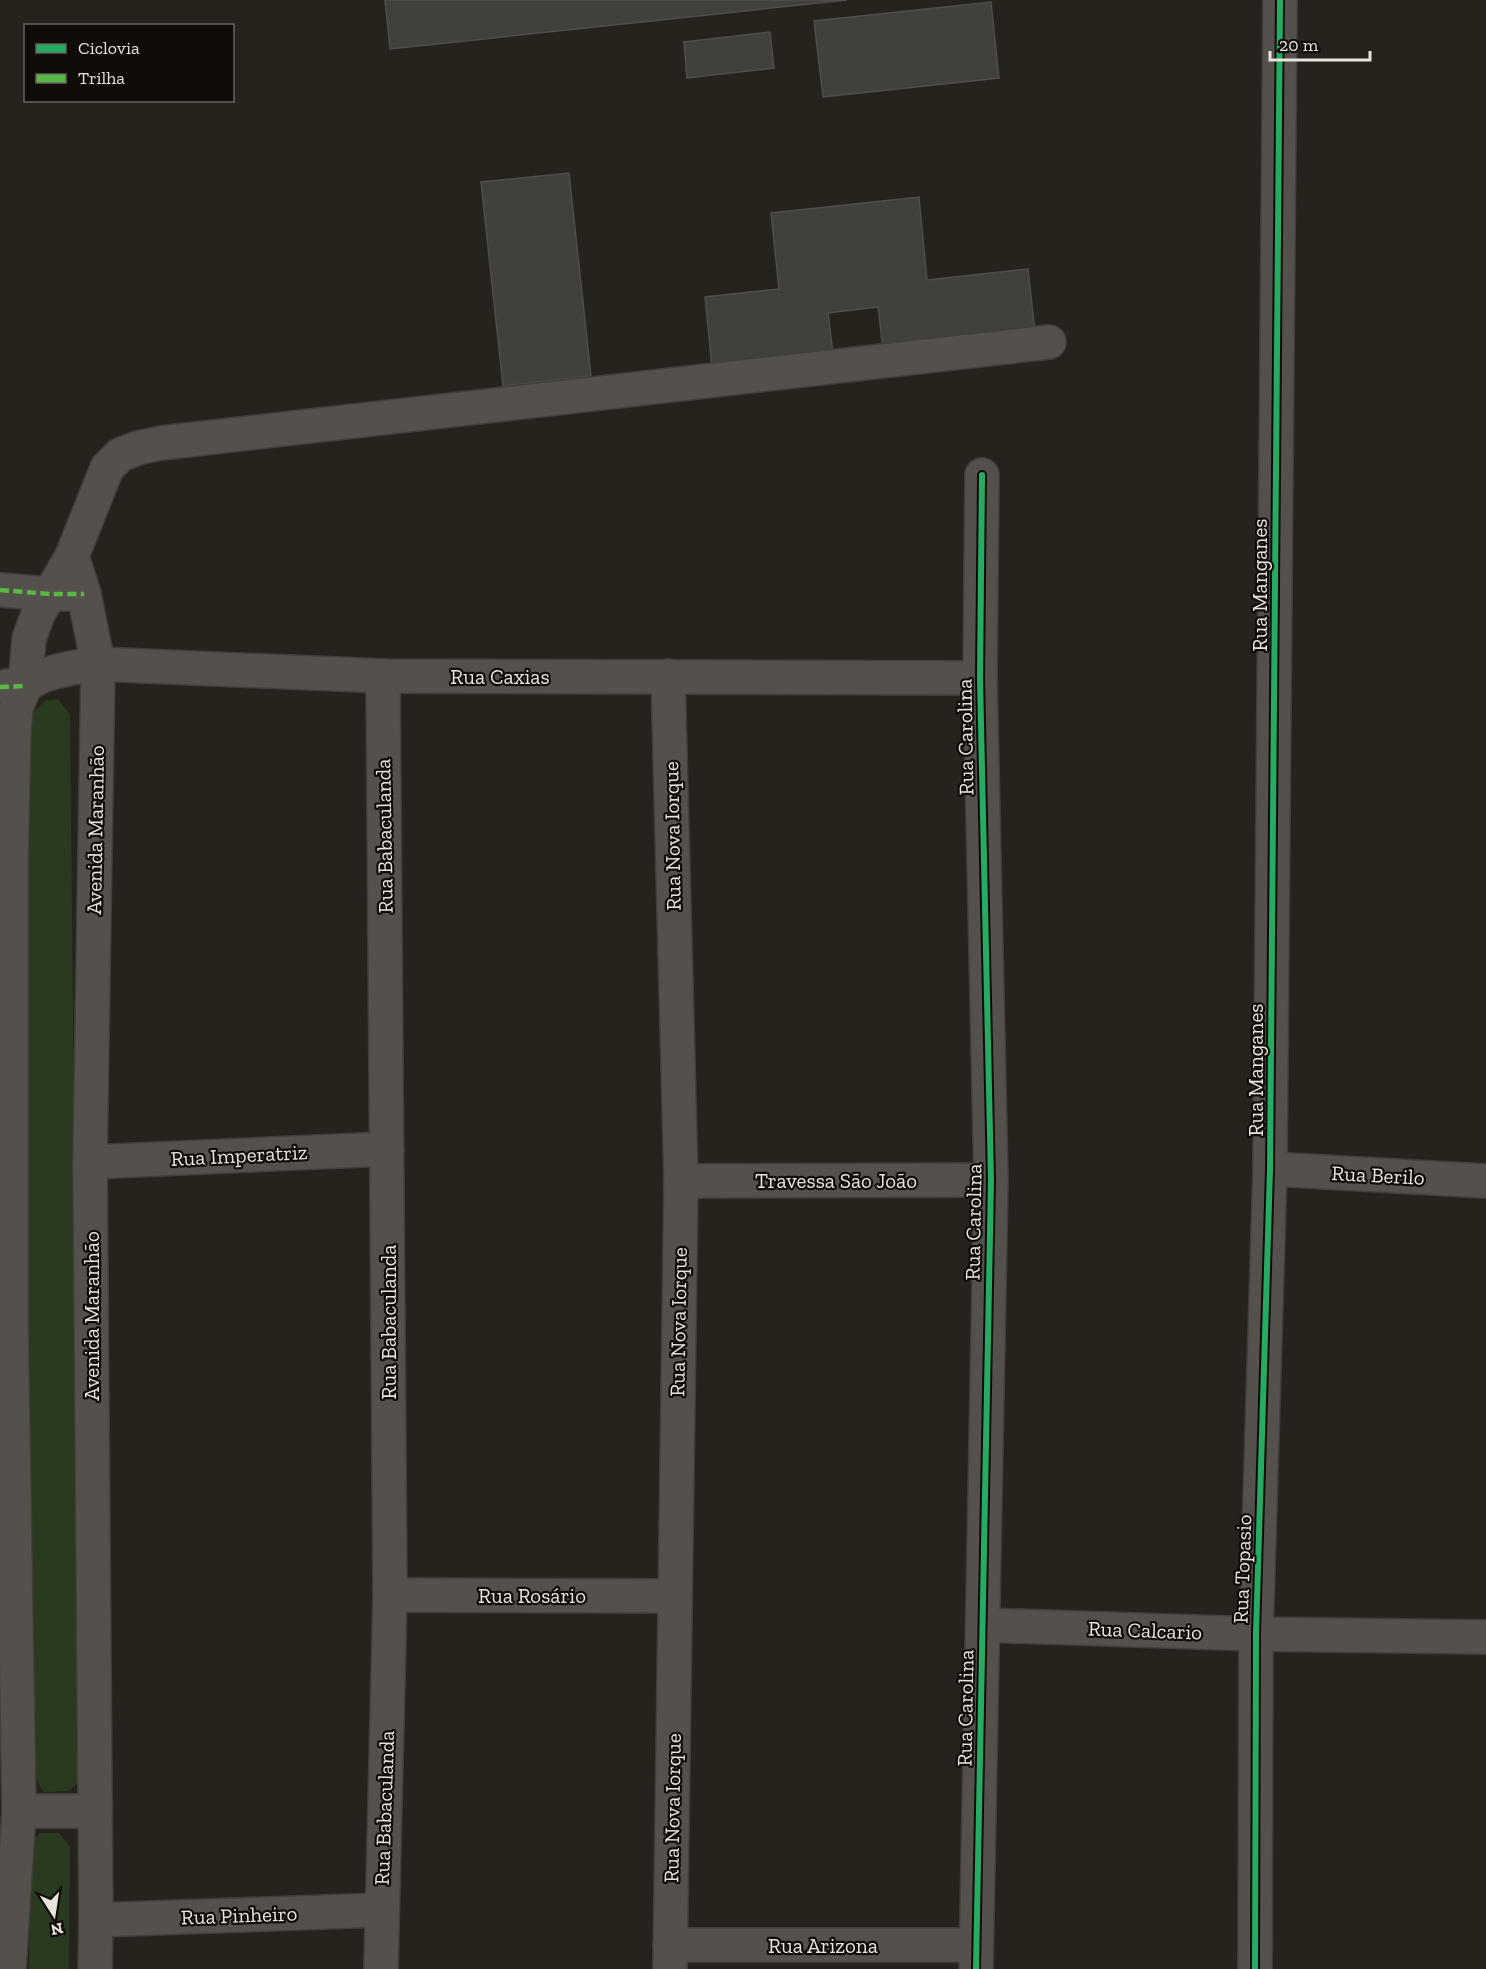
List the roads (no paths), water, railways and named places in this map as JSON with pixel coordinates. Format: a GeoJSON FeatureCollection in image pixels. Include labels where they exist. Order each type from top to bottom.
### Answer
{"type":"FeatureCollection","features":[{"type":"Feature","properties":{"kind":"street","name":"Rua Manganes"},"geometry":{"type":"LineString","coordinates":[[1270,1169],[1280,0]]}},
{"type":"Feature","properties":{"kind":"street"},"geometry":{"type":"LineString","coordinates":[[9,1969],[19,1811],[8,1611],[6,1316],[5,865],[16,708],[12,686],[38,614],[72,556],[107,468],[120,455],[161,443],[1049,342]]}},
{"type":"Feature","properties":{"kind":"street","name":"Rua Carolina"},"geometry":{"type":"LineString","coordinates":[[976,1957],[991,1180],[980,678],[982,475]]}},
{"type":"Feature","properties":{"kind":"street","name":"Avenida Maranhão"},"geometry":{"type":"LineString","coordinates":[[72,556],[84,594],[98,664],[90,1162],[96,1920],[94,1969]]}},
{"type":"Feature","properties":{"kind":"street"},"geometry":{"type":"LineString","coordinates":[[0,590],[84,594]]}},
{"type":"Feature","properties":{"kind":"street","name":"Rua Caxias"},"geometry":{"type":"LineString","coordinates":[[12,686],[72,667],[98,664],[383,675],[980,678]]}},
{"type":"Feature","properties":{"kind":"street","name":"Rua Babaculanda"},"geometry":{"type":"LineString","coordinates":[[381,1969],[390,1595],[383,675]]}},
{"type":"Feature","properties":{"kind":"street","name":"Rua Nova Iorque"},"geometry":{"type":"LineString","coordinates":[[668,676],[681,1181],[670,1957]]}},
{"type":"Feature","properties":{"kind":"street","name":"Rua Imperatriz"},"geometry":{"type":"LineString","coordinates":[[90,1162],[387,1149]]}},
{"type":"Feature","properties":{"kind":"street","name":"Rua Berilo"},"geometry":{"type":"LineString","coordinates":[[1270,1169],[1486,1181]]}},
{"type":"Feature","properties":{"kind":"street","name":"Rua Topasio"},"geometry":{"type":"LineString","coordinates":[[1254,1969],[1256,1634],[1270,1169]]}},
{"type":"Feature","properties":{"kind":"street","name":"Travessa São João"},"geometry":{"type":"LineString","coordinates":[[681,1181],[991,1180]]}},
{"type":"Feature","properties":{"kind":"street","name":"Rua Rosário"},"geometry":{"type":"LineString","coordinates":[[390,1595],[674,1596]]}},
{"type":"Feature","properties":{"kind":"street","name":"Rua Calcario"},"geometry":{"type":"LineString","coordinates":[[983,1625],[1256,1634],[1486,1637]]}},
{"type":"Feature","properties":{"kind":"street"},"geometry":{"type":"LineString","coordinates":[[19,1811],[94,1811]]}},
{"type":"Feature","properties":{"kind":"street","name":"Rua Pinheiro"},"geometry":{"type":"LineString","coordinates":[[96,1920],[381,1910]]}},
{"type":"Feature","properties":{"kind":"street","name":"Rua Arizona"},"geometry":{"type":"LineString","coordinates":[[670,1957],[976,1957]]}}]}
